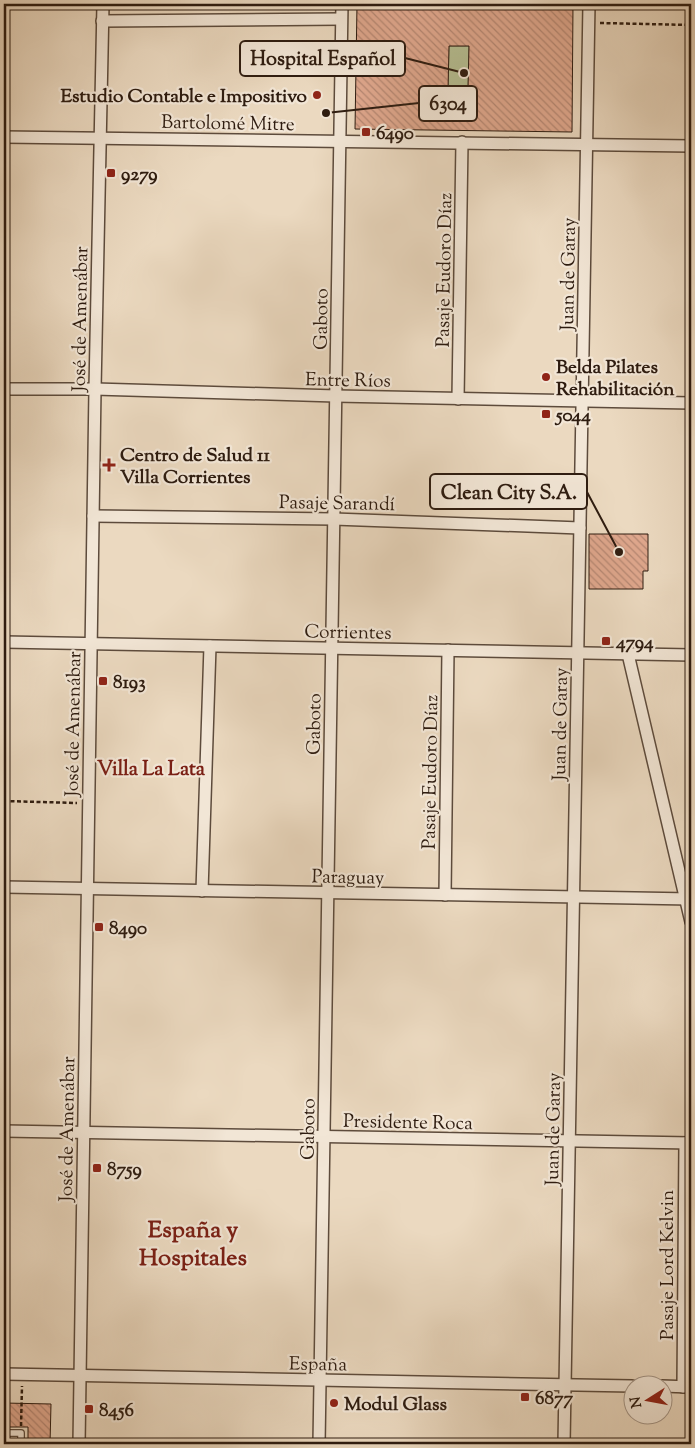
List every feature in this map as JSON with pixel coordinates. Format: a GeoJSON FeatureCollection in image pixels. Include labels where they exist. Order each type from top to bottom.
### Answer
{"type":"FeatureCollection","features":[{"type":"Feature","properties":{"kind":"street","name":"José de Amenábar"},"geometry":{"type":"LineString","coordinates":[[79,1444],[95,389],[103,4]]}},
{"type":"Feature","properties":{"kind":"street","name":"Gaboto"},"geometry":{"type":"LineString","coordinates":[[319,1444],[342,4]]}},
{"type":"Feature","properties":{"kind":"street","name":"Juan de Garay"},"geometry":{"type":"LineString","coordinates":[[564,1444],[589,4]]}},
{"type":"Feature","properties":{"kind":"street"},"geometry":{"type":"LineString","coordinates":[[102,21],[342,18]]}},
{"type":"Feature","properties":{"kind":"street","name":"Bartolomé Mitre"},"geometry":{"type":"LineString","coordinates":[[4,137],[691,146]]}},
{"type":"Feature","properties":{"kind":"street","name":"Pasaje Eudoro Díaz"},"geometry":{"type":"LineString","coordinates":[[458,398],[462,142]]}},
{"type":"Feature","properties":{"kind":"street","name":"Entre Ríos"},"geometry":{"type":"LineString","coordinates":[[4,389],[95,389],[691,403]]}},
{"type":"Feature","properties":{"kind":"street","name":"Pasaje Sarandí"},"geometry":{"type":"LineString","coordinates":[[93,516],[334,519],[580,528]]}},
{"type":"Feature","properties":{"kind":"street","name":"Corrientes"},"geometry":{"type":"LineString","coordinates":[[4,642],[691,655]]}},
{"type":"Feature","properties":{"kind":"street"},"geometry":{"type":"LineString","coordinates":[[202,891],[210,646]]}},
{"type":"Feature","properties":{"kind":"street","name":"Pasaje Eudoro Díaz"},"geometry":{"type":"LineString","coordinates":[[446,895],[448,650]]}},
{"type":"Feature","properties":{"kind":"street"},"geometry":{"type":"LineString","coordinates":[[628,654],[689,899],[691,922]]}},
{"type":"Feature","properties":{"kind":"street","name":"Paraguay"},"geometry":{"type":"LineString","coordinates":[[4,887],[689,899]]}},
{"type":"Feature","properties":{"kind":"street","name":"Presidente Roca"},"geometry":{"type":"LineString","coordinates":[[4,1131],[688,1143]]}},
{"type":"Feature","properties":{"kind":"street","name":"Pasaje Lord Kelvin"},"geometry":{"type":"LineString","coordinates":[[687,1387],[688,1143]]}},
{"type":"Feature","properties":{"kind":"street","name":"España"},"geometry":{"type":"LineString","coordinates":[[4,1374],[622,1386]]}},
{"type":"Feature","properties":{"kind":"street"},"geometry":{"type":"LineString","coordinates":[[672,1386],[687,1387]]}},
{"type":"Feature","properties":{"kind":"lane"},"geometry":{"type":"LineString","coordinates":[[4,1432],[21,1433],[21,1444]]}},
{"type":"Feature","properties":{"kind":"path"},"geometry":{"type":"LineString","coordinates":[[589,23],[691,25]]}},
{"type":"Feature","properties":{"kind":"path"},"geometry":{"type":"LineString","coordinates":[[4,801],[89,803]]}},
{"type":"Feature","properties":{"kind":"path"},"geometry":{"type":"LineString","coordinates":[[21,1433],[22,1375]]}},
{"type":"Feature","properties":{"kind":"green space"},"geometry":{"type":"Polygon","coordinates":[[[449,46],[469,46],[468,90],[448,90],[449,46]]]}},
{"type":"Feature","properties":{"kind":"building"},"geometry":{"type":"Polygon","coordinates":[[[357,4],[573,4],[572,132],[355,129],[357,4]],[[449,46],[448,90],[468,90],[469,46],[449,46]]]}},
{"type":"Feature","properties":{"kind":"building"},"geometry":{"type":"Polygon","coordinates":[[[589,534],[648,534],[648,571],[643,571],[643,589],[589,589],[589,534]]]}},
{"type":"Feature","properties":{"kind":"building"},"geometry":{"type":"Polygon","coordinates":[[[4,1403],[51,1404],[50,1444],[28,1444],[28,1427],[4,1427],[4,1403]]]}},
{"type":"Feature","properties":{"kind":"place","name":"Hospital Español"},"geometry":{"type":"Point","coordinates":[464,73]}},
{"type":"Feature","properties":{"kind":"place","name":"Estudio Contable e Impositivo"},"geometry":{"type":"Point","coordinates":[317,95]}},
{"type":"Feature","properties":{"kind":"place","name":"6304"},"geometry":{"type":"Point","coordinates":[326,113]}},
{"type":"Feature","properties":{"kind":"place","name":"6490"},"geometry":{"type":"Point","coordinates":[366,132]}},
{"type":"Feature","properties":{"kind":"place","name":"9279"},"geometry":{"type":"Point","coordinates":[111,173]}},
{"type":"Feature","properties":{"kind":"place","name":"Belda Pilates Rehabilitación"},"geometry":{"type":"Point","coordinates":[546,377]}},
{"type":"Feature","properties":{"kind":"place","name":"5044"},"geometry":{"type":"Point","coordinates":[546,414]}},
{"type":"Feature","properties":{"kind":"place","name":"Centro de Salud 11 Villa Corrientes"},"geometry":{"type":"Point","coordinates":[109,465]}},
{"type":"Feature","properties":{"kind":"place","name":"Clean City S.A."},"geometry":{"type":"Point","coordinates":[619,552]}},
{"type":"Feature","properties":{"kind":"place","name":"4794"},"geometry":{"type":"Point","coordinates":[606,641]}},
{"type":"Feature","properties":{"kind":"place","name":"8193"},"geometry":{"type":"Point","coordinates":[103,681]}},
{"type":"Feature","properties":{"kind":"place","name":"8490"},"geometry":{"type":"Point","coordinates":[99,927]}},
{"type":"Feature","properties":{"kind":"place","name":"8759"},"geometry":{"type":"Point","coordinates":[97,1168]}},
{"type":"Feature","properties":{"kind":"place","name":"6877"},"geometry":{"type":"Point","coordinates":[525,1397]}},
{"type":"Feature","properties":{"kind":"place","name":"Modul Glass"},"geometry":{"type":"Point","coordinates":[334,1403]}},
{"type":"Feature","properties":{"kind":"place","name":"8456"},"geometry":{"type":"Point","coordinates":[89,1409]}},
{"type":"Feature","properties":{"kind":"district","name":"Villa La Lata"},"geometry":{"type":"Point","coordinates":[151,768]}},
{"type":"Feature","properties":{"kind":"district","name":"España y Hospitales"},"geometry":{"type":"Point","coordinates":[193,1243]}}]}
